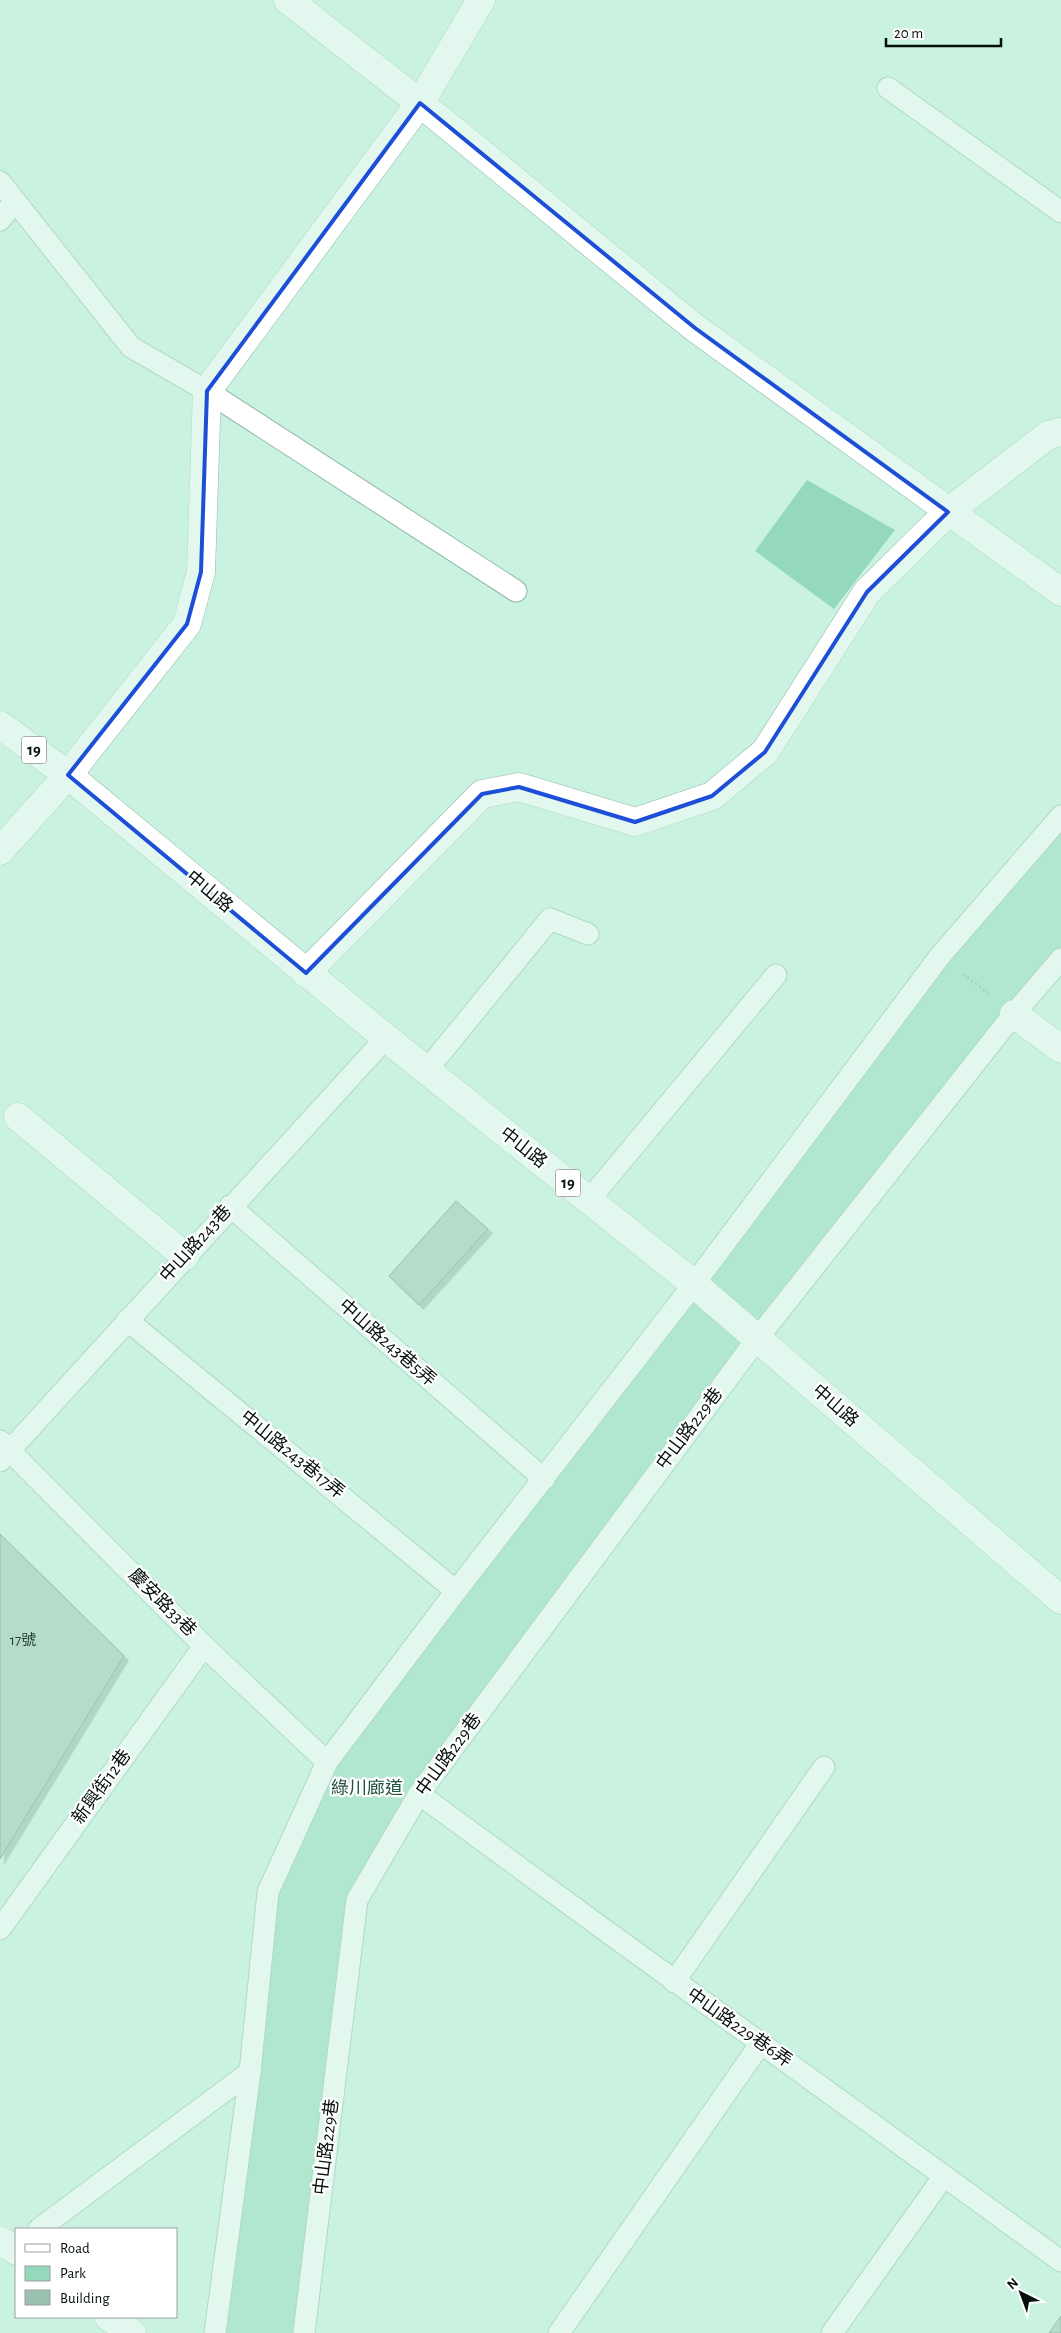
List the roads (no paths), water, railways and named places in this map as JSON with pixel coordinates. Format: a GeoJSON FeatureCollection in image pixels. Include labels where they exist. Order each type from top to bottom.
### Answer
{"type":"FeatureCollection","features":[{"type":"Feature","properties":{"kind":"street"},"geometry":{"type":"LineString","coordinates":[[288,0],[420,103],[695,328],[1061,592]]}},
{"type":"Feature","properties":{"kind":"street"},"geometry":{"type":"LineString","coordinates":[[0,851],[68,775],[187,624],[201,572],[207,392],[420,103],[481,0]]}},
{"type":"Feature","properties":{"kind":"street"},"geometry":{"type":"LineString","coordinates":[[306,973],[482,794],[519,787],[635,822],[712,796],[765,752],[867,592],[948,512],[1048,436],[1061,432]]}},
{"type":"Feature","properties":{"kind":"street","name":"中山路"},"geometry":{"type":"LineString","coordinates":[[0,725],[68,775],[426,1071],[694,1284],[1061,1600]]}},
{"type":"Feature","properties":{"kind":"street"},"geometry":{"type":"LineString","coordinates":[[1014,1014],[1061,1049]]}},
{"type":"Feature","properties":{"kind":"street"},"geometry":{"type":"LineString","coordinates":[[18,1117],[185,1256]]}},
{"type":"Feature","properties":{"kind":"street"},"geometry":{"type":"LineString","coordinates":[[110,2318],[132,2333]]}},
{"type":"Feature","properties":{"kind":"lane"},"geometry":{"type":"LineString","coordinates":[[888,88],[1061,212]]}},
{"type":"Feature","properties":{"kind":"lane"},"geometry":{"type":"LineString","coordinates":[[0,182],[131,347],[207,392],[516,591]]}},
{"type":"Feature","properties":{"kind":"lane"},"geometry":{"type":"LineString","coordinates":[[0,220],[15,201]]}},
{"type":"Feature","properties":{"kind":"lane"},"geometry":{"type":"LineString","coordinates":[[215,2333],[250,2072],[268,1892],[327,1762],[456,1591],[544,1480],[694,1284],[940,956],[1061,816]]}},
{"type":"Feature","properties":{"kind":"lane"},"geometry":{"type":"LineString","coordinates":[[426,1071],[550,919],[588,934]]}},
{"type":"Feature","properties":{"kind":"lane","name":"中山路229巷"},"geometry":{"type":"LineString","coordinates":[[304,2333],[357,1900],[419,1794],[757,1339],[1014,1014],[1061,959]]}},
{"type":"Feature","properties":{"kind":"lane"},"geometry":{"type":"LineString","coordinates":[[589,1200],[776,975]]}},
{"type":"Feature","properties":{"kind":"lane","name":"中山路243巷"},"geometry":{"type":"LineString","coordinates":[[3,1451],[127,1320],[386,1038]]}},
{"type":"Feature","properties":{"kind":"lane","name":"中山路243巷5弄"},"geometry":{"type":"LineString","coordinates":[[230,1206],[544,1480]]}},
{"type":"Feature","properties":{"kind":"lane","name":"中山路243巷17弄"},"geometry":{"type":"LineString","coordinates":[[127,1320],[456,1591]]}},
{"type":"Feature","properties":{"kind":"lane","name":"慶安路33巷"},"geometry":{"type":"LineString","coordinates":[[3,1451],[327,1762]]}},
{"type":"Feature","properties":{"kind":"lane","name":"新興街12巷"},"geometry":{"type":"LineString","coordinates":[[0,1928],[204,1646]]}},
{"type":"Feature","properties":{"kind":"lane"},"geometry":{"type":"LineString","coordinates":[[674,1982],[824,1767]]}},
{"type":"Feature","properties":{"kind":"lane","name":"中山路229巷6弄"},"geometry":{"type":"LineString","coordinates":[[419,1794],[674,1982],[761,2042],[1061,2261]]}},
{"type":"Feature","properties":{"kind":"lane"},"geometry":{"type":"LineString","coordinates":[[559,2333],[761,2042]]}},
{"type":"Feature","properties":{"kind":"lane"},"geometry":{"type":"LineString","coordinates":[[41,2228],[250,2072]]}},
{"type":"Feature","properties":{"kind":"lane"},"geometry":{"type":"LineString","coordinates":[[832,2333],[944,2176]]}},
{"type":"Feature","properties":{"kind":"park label","name":"綠川廊道"},"geometry":{"type":"Point","coordinates":[367,1789]}}]}
